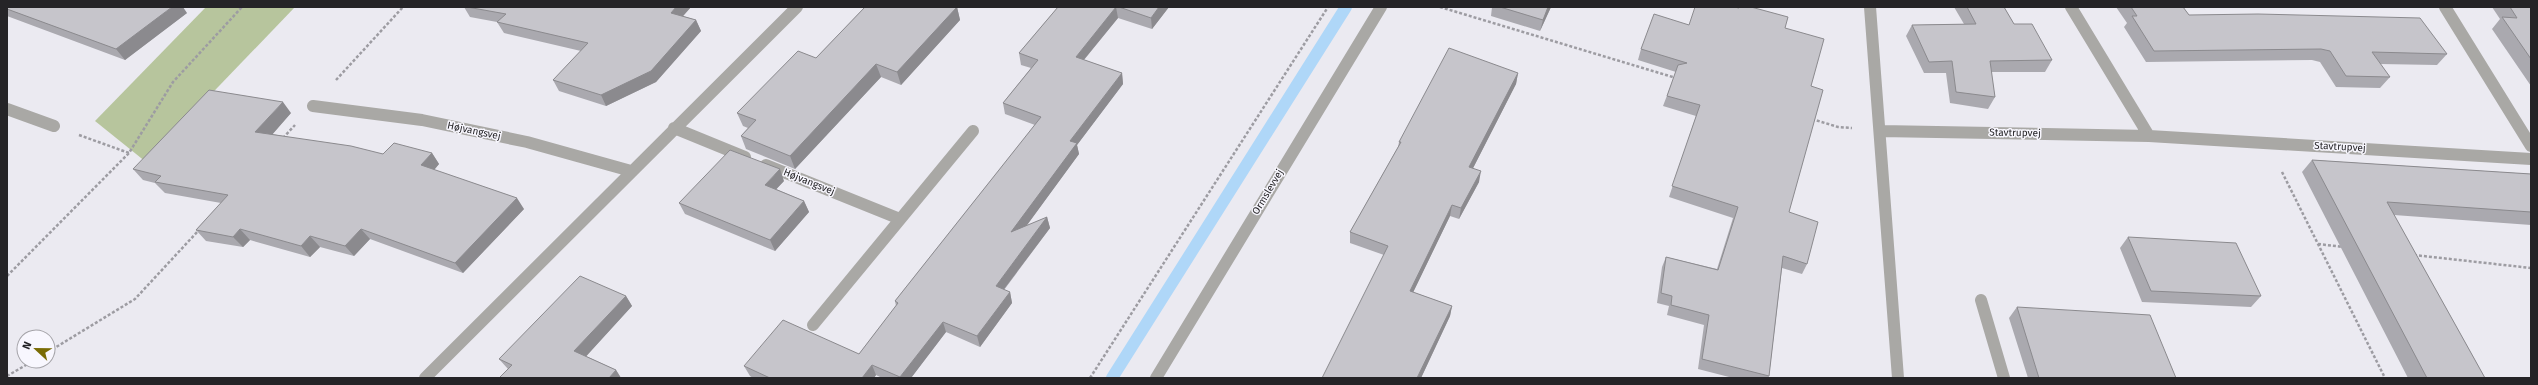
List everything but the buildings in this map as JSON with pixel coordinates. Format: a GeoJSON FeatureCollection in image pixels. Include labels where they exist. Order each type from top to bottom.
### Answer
{"type":"FeatureCollection","features":[{"type":"Feature","properties":{"kind":"street"},"geometry":{"type":"LineString","coordinates":[[425,378],[797,7]]}},
{"type":"Feature","properties":{"kind":"street","name":"Ormslevvej"},"geometry":{"type":"LineString","coordinates":[[1156,378],[1381,7]]}},
{"type":"Feature","properties":{"kind":"street"},"geometry":{"type":"LineString","coordinates":[[1870,7],[1881,131],[1898,378]]}},
{"type":"Feature","properties":{"kind":"street"},"geometry":{"type":"LineString","coordinates":[[2071,7],[2148,136]]}},
{"type":"Feature","properties":{"kind":"street"},"geometry":{"type":"LineString","coordinates":[[2445,7],[2531,146]]}},
{"type":"Feature","properties":{"kind":"street","name":"Højvangsvej"},"geometry":{"type":"LineString","coordinates":[[313,106],[422,120],[505,137],[631,171]]}},
{"type":"Feature","properties":{"kind":"street"},"geometry":{"type":"LineString","coordinates":[[7,108],[54,126]]}},
{"type":"Feature","properties":{"kind":"street","name":"Højvangsvej"},"geometry":{"type":"LineString","coordinates":[[674,128],[900,219]]}},
{"type":"Feature","properties":{"kind":"street"},"geometry":{"type":"LineString","coordinates":[[813,324],[973,131]]}},
{"type":"Feature","properties":{"kind":"street","name":"Stavtrupvej"},"geometry":{"type":"LineString","coordinates":[[1881,131],[2148,136],[2531,159]]}},
{"type":"Feature","properties":{"kind":"street"},"geometry":{"type":"LineString","coordinates":[[1981,300],[2004,378]]}},
{"type":"Feature","properties":{"kind":"path"},"geometry":{"type":"LineString","coordinates":[[7,276],[129,153],[173,82],[242,7]]}},
{"type":"Feature","properties":{"kind":"path"},"geometry":{"type":"LineString","coordinates":[[280,141],[403,7]]}},
{"type":"Feature","properties":{"kind":"path"},"geometry":{"type":"LineString","coordinates":[[1090,378],[1328,7]]}},
{"type":"Feature","properties":{"kind":"path"},"geometry":{"type":"LineString","coordinates":[[1440,7],[1677,78]]}},
{"type":"Feature","properties":{"kind":"path"},"geometry":{"type":"LineString","coordinates":[[1807,118],[1838,127],[1881,131]]}},
{"type":"Feature","properties":{"kind":"path"},"geometry":{"type":"LineString","coordinates":[[54,126],[129,153]]}},
{"type":"Feature","properties":{"kind":"path"},"geometry":{"type":"LineString","coordinates":[[2267,143],[2385,378]]}},
{"type":"Feature","properties":{"kind":"path"},"geometry":{"type":"LineString","coordinates":[[56,347],[135,299],[200,229]]}},
{"type":"Feature","properties":{"kind":"path"},"geometry":{"type":"LineString","coordinates":[[2318,244],[2350,248]]}},
{"type":"Feature","properties":{"kind":"path"},"geometry":{"type":"LineString","coordinates":[[2413,255],[2531,268]]}},
{"type":"Feature","properties":{"kind":"path"},"geometry":{"type":"LineString","coordinates":[[7,376],[19,369]]}},
{"type":"Feature","properties":{"kind":"green space"},"geometry":{"type":"Polygon","coordinates":[[[206,7],[295,7],[146,162],[95,121],[206,7]]]}},
{"type":"Feature","properties":{"kind":"waterway"},"geometry":{"type":"LineString","coordinates":[[1112,378],[1346,7]]}}]}
